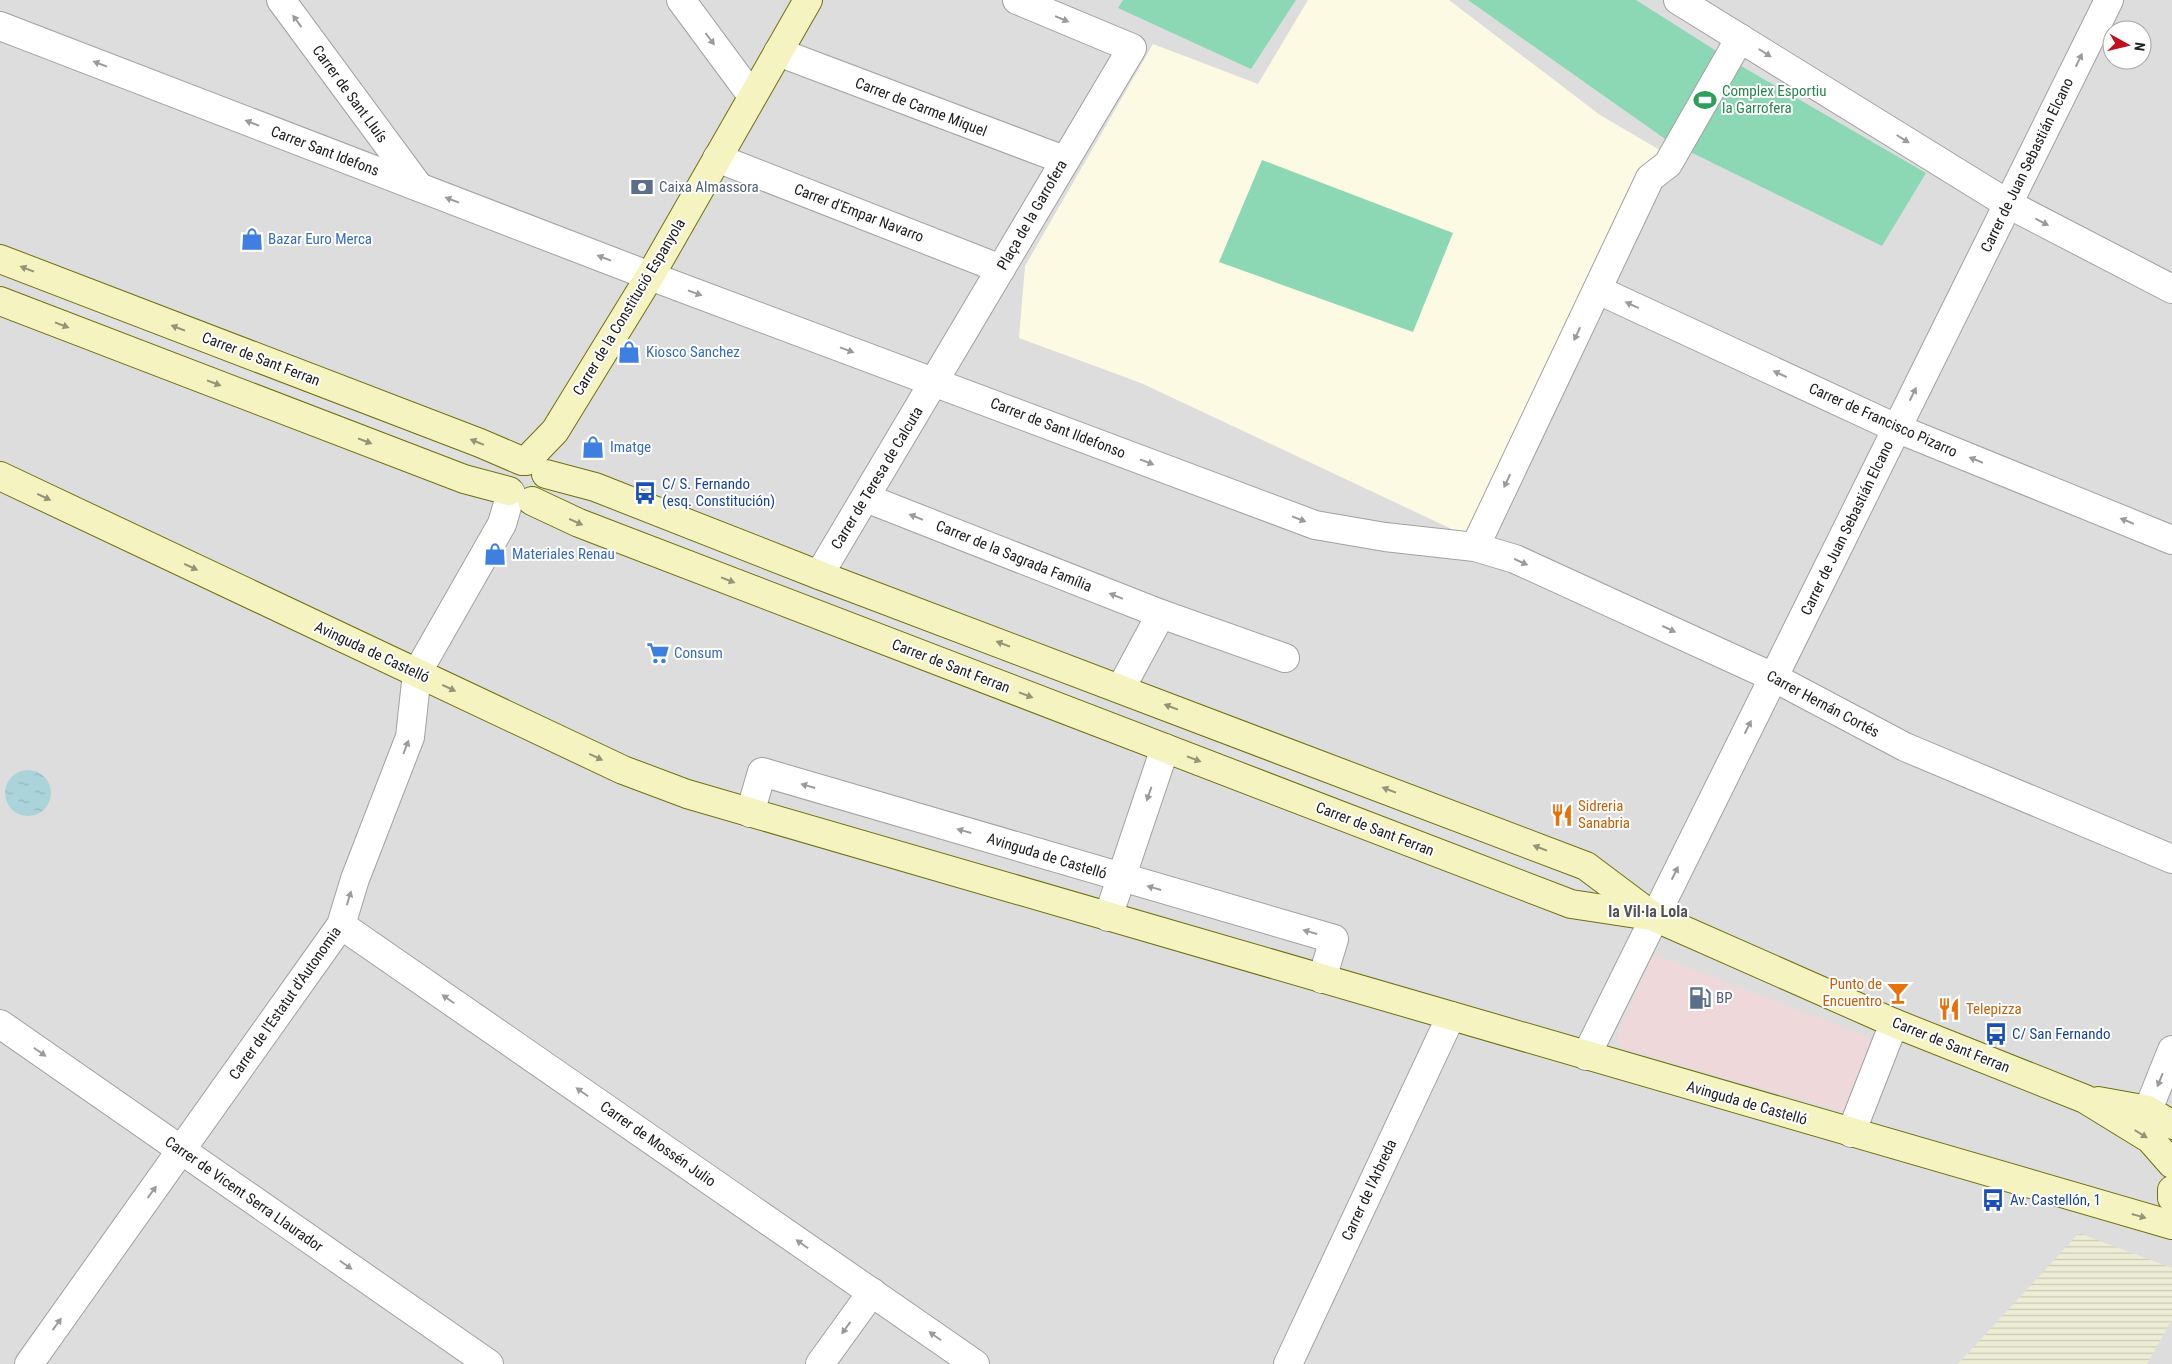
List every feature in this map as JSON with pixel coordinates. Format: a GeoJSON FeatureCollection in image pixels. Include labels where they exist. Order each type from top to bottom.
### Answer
{"type":"FeatureCollection","features":[{"type":"Feature","properties":{"kind":"street","name":"Carrer de Sant Lluís"},"geometry":{"type":"LineString","coordinates":[[281,0],[419,187]]}},
{"type":"Feature","properties":{"kind":"street"},"geometry":{"type":"LineString","coordinates":[[681,0],[752,96]]}},
{"type":"Feature","properties":{"kind":"street","name":"Carrer de la Constitució Espanyola"},"geometry":{"type":"LineString","coordinates":[[534,467],[650,276],[808,0]]}},
{"type":"Feature","properties":{"kind":"street","name":"Plaça de la Garrofera"},"geometry":{"type":"LineString","coordinates":[[934,382],[1132,48],[1016,0]]}},
{"type":"Feature","properties":{"kind":"street"},"geometry":{"type":"LineString","coordinates":[[1678,0],[2008,204],[2172,289]]}},
{"type":"Feature","properties":{"kind":"street","name":"Carrer de Juan Sebastián Elcano"},"geometry":{"type":"LineString","coordinates":[[1586,1056],[2109,0]]}},
{"type":"Feature","properties":{"kind":"street","name":"Carrer Sant Idefons"},"geometry":{"type":"LineString","coordinates":[[0,26],[650,276]]}},
{"type":"Feature","properties":{"kind":"street"},"geometry":{"type":"LineString","coordinates":[[1475,546],[1650,178],[1668,164],[1740,38]]}},
{"type":"Feature","properties":{"kind":"street","name":"Carrer de Carme Miquel"},"geometry":{"type":"LineString","coordinates":[[778,52],[1064,160]]}},
{"type":"Feature","properties":{"kind":"street","name":"Carrer d'Empar Navarro"},"geometry":{"type":"LineString","coordinates":[[717,158],[1001,269]]}},
{"type":"Feature","properties":{"kind":"street","name":"Carrer de Sant Ferran"},"geometry":{"type":"LineString","coordinates":[[0,259],[480,443],[534,467],[595,487],[819,575],[1586,866],[1654,917],[1894,1022],[2085,1099],[2150,1139],[2172,1164]]}},
{"type":"Feature","properties":{"kind":"street","name":"Carrer de Sant Ildefonso"},"geometry":{"type":"LineString","coordinates":[[650,276],[1315,525],[1385,538],[1475,546]]}},
{"type":"Feature","properties":{"kind":"street","name":"Carrer de Francisco Pizarro"},"geometry":{"type":"LineString","coordinates":[[1598,290],[1896,428],[2172,540]]}},
{"type":"Feature","properties":{"kind":"street","name":"Carrer de Sant Ferran"},"geometry":{"type":"LineString","coordinates":[[0,301],[464,479],[520,497],[579,523],[1571,904],[1654,917]]}},
{"type":"Feature","properties":{"kind":"street","name":"Carrer de Teresa de Calcuta"},"geometry":{"type":"LineString","coordinates":[[819,575],[934,382]]}},
{"type":"Feature","properties":{"kind":"street"},"geometry":{"type":"LineString","coordinates":[[534,467],[547,480],[543,493],[520,497],[508,485],[509,473],[512,468],[534,467]]}},
{"type":"Feature","properties":{"kind":"street","name":"Avinguda de Castelló"},"geometry":{"type":"LineString","coordinates":[[0,476],[623,770],[687,794],[2172,1225]]}},
{"type":"Feature","properties":{"kind":"street","name":"Carrer de l'Estatut d'Autonomia"},"geometry":{"type":"LineString","coordinates":[[29,1364],[341,925],[355,879],[410,737],[416,673],[502,524],[520,497]]}},
{"type":"Feature","properties":{"kind":"street","name":"Carrer de la Sagrada Família"},"geometry":{"type":"LineString","coordinates":[[866,498],[1161,614],[1285,658]]}},
{"type":"Feature","properties":{"kind":"street","name":"Carrer Hernán Cortés"},"geometry":{"type":"LineString","coordinates":[[1475,546],[1515,558],[1773,677],[1905,747],[2172,859]]}},
{"type":"Feature","properties":{"kind":"street"},"geometry":{"type":"LineString","coordinates":[[800,608],[819,575]]}},
{"type":"Feature","properties":{"kind":"street"},"geometry":{"type":"LineString","coordinates":[[1101,724],[1161,614]]}},
{"type":"Feature","properties":{"kind":"street"},"geometry":{"type":"LineString","coordinates":[[1108,917],[1165,748]]}},
{"type":"Feature","properties":{"kind":"street","name":"Avinguda de Castelló"},"geometry":{"type":"LineString","coordinates":[[750,813],[762,772],[1334,939],[1322,979]]}},
{"type":"Feature","properties":{"kind":"street","name":"Carrer de Mossén Julio"},"geometry":{"type":"LineString","coordinates":[[341,925],[975,1364]]}},
{"type":"Feature","properties":{"kind":"street","name":"Carrer de l'Arbreda"},"geometry":{"type":"LineString","coordinates":[[1288,1364],[1451,1016]]}},
{"type":"Feature","properties":{"kind":"street"},"geometry":{"type":"LineString","coordinates":[[1851,1133],[1894,1022]]}},
{"type":"Feature","properties":{"kind":"street","name":"Carrer de Vicent Serra Llaurador"},"geometry":{"type":"LineString","coordinates":[[0,1024],[489,1364]]}},
{"type":"Feature","properties":{"kind":"street"},"geometry":{"type":"LineString","coordinates":[[2148,1110],[2172,1050]]}},
{"type":"Feature","properties":{"kind":"street","name":"Carrer de Sant Ferran"},"geometry":{"type":"LineString","coordinates":[[2085,1099],[2148,1110],[2172,1124]]}},
{"type":"Feature","properties":{"kind":"street"},"geometry":{"type":"LineString","coordinates":[[2172,1190],[2172,1198]]}},
{"type":"Feature","properties":{"kind":"street"},"geometry":{"type":"LineString","coordinates":[[820,1364],[872,1292]]}},
{"type":"Feature","properties":{"kind":"shaded area"},"geometry":{"type":"Polygon","coordinates":[[[0,0],[2172,0],[2172,1268],[2079,1234],[1958,1364],[0,1364],[0,0]]]}},
{"type":"Feature","properties":{"kind":"shaded area"},"geometry":{"type":"Polygon","coordinates":[[[1308,0],[1449,0],[1600,115],[1675,159],[1490,547],[1141,383],[1019,338],[1025,266],[1153,44],[1258,84],[1308,0]]]}},
{"type":"Feature","properties":{"kind":"shaded area"},"geometry":{"type":"Polygon","coordinates":[[[62,291],[462,447],[467,459],[458,464],[57,312],[54,301],[62,291]]]}},
{"type":"Feature","properties":{"kind":"shaded area"},"geometry":{"type":"Polygon","coordinates":[[[606,500],[746,555],[738,575],[598,520],[606,500]]]}},
{"type":"Feature","properties":{"kind":"shaded area"},"geometry":{"type":"Polygon","coordinates":[[[863,602],[1098,693],[1090,706],[858,615],[863,602]]]}},
{"type":"Feature","properties":{"kind":"shaded area"},"geometry":{"type":"Polygon","coordinates":[[[1220,738],[1567,871],[1593,890],[1567,890],[1212,755],[1220,738]]]}},
{"type":"Feature","properties":{"kind":"shaded area","name":"BP"},"geometry":{"type":"Polygon","coordinates":[[[1658,956],[1868,1037],[1874,1047],[1849,1113],[1621,1048],[1616,1038],[1651,958],[1658,956]]]}},
{"type":"Feature","properties":{"kind":"shaded area"},"geometry":{"type":"Polygon","coordinates":[[[2172,1319],[2172,1364],[2147,1364],[2172,1319]]]}},
{"type":"Feature","properties":{"kind":"green space"},"geometry":{"type":"Polygon","coordinates":[[[1123,0],[1296,0],[1251,69],[1118,8],[1123,0]]]}},
{"type":"Feature","properties":{"kind":"green space","name":"Complex Esportiu la Garrofera"},"geometry":{"type":"Polygon","coordinates":[[[1468,0],[1636,0],[1729,59],[1926,173],[1882,246],[1668,141],[1468,0]]]}},
{"type":"Feature","properties":{"kind":"green space"},"geometry":{"type":"Polygon","coordinates":[[[1262,160],[1453,233],[1413,332],[1219,262],[1262,160]]]}},
{"type":"Feature","properties":{"kind":"green space"},"geometry":{"type":"Polygon","coordinates":[[[2079,1233],[2172,1268],[2172,1319],[2147,1364],[1958,1364],[2079,1233]]]}},
{"type":"Feature","properties":{"kind":"water"},"geometry":{"type":"Polygon","coordinates":[[[28,770],[41,774],[47,780],[51,793],[47,806],[41,812],[28,816],[15,812],[9,806],[5,793],[9,780],[15,774],[28,770]]]}},
{"type":"Feature","properties":{"kind":"place","name":"Complex Esportiu la Garrofera"},"geometry":{"type":"Point","coordinates":[1705,100]}},
{"type":"Feature","properties":{"kind":"place","name":"Caixa Almassora"},"geometry":{"type":"Point","coordinates":[642,187]}},
{"type":"Feature","properties":{"kind":"place","name":"Bazar Euro Merca"},"geometry":{"type":"Point","coordinates":[252,239]}},
{"type":"Feature","properties":{"kind":"place","name":"Kiosco Sanchez"},"geometry":{"type":"Point","coordinates":[629,352]}},
{"type":"Feature","properties":{"kind":"place","name":"Imatge"},"geometry":{"type":"Point","coordinates":[593,447]}},
{"type":"Feature","properties":{"kind":"place","name":"C/ S. Fernando (esq. Constitución)"},"geometry":{"type":"Point","coordinates":[645,493]}},
{"type":"Feature","properties":{"kind":"place","name":"Materiales Renau"},"geometry":{"type":"Point","coordinates":[495,554]}},
{"type":"Feature","properties":{"kind":"place","name":"Consum"},"geometry":{"type":"Point","coordinates":[658,653]}},
{"type":"Feature","properties":{"kind":"place","name":"Sidreria Sanabria"},"geometry":{"type":"Point","coordinates":[1562,815]}},
{"type":"Feature","properties":{"kind":"place","name":"Punto de Encuentro"},"geometry":{"type":"Point","coordinates":[1898,993]}},
{"type":"Feature","properties":{"kind":"place","name":"BP"},"geometry":{"type":"Point","coordinates":[1700,998]}},
{"type":"Feature","properties":{"kind":"place","name":"Telepizza"},"geometry":{"type":"Point","coordinates":[1949,1009]}},
{"type":"Feature","properties":{"kind":"place","name":"C/ San Fernando"},"geometry":{"type":"Point","coordinates":[1996,1034]}},
{"type":"Feature","properties":{"kind":"place","name":"Av. Castellón, 1"},"geometry":{"type":"Point","coordinates":[1993,1200]}},
{"type":"Feature","properties":{"kind":"district","name":"la Vil·la Lola"},"geometry":{"type":"Point","coordinates":[1648,911]}}]}
